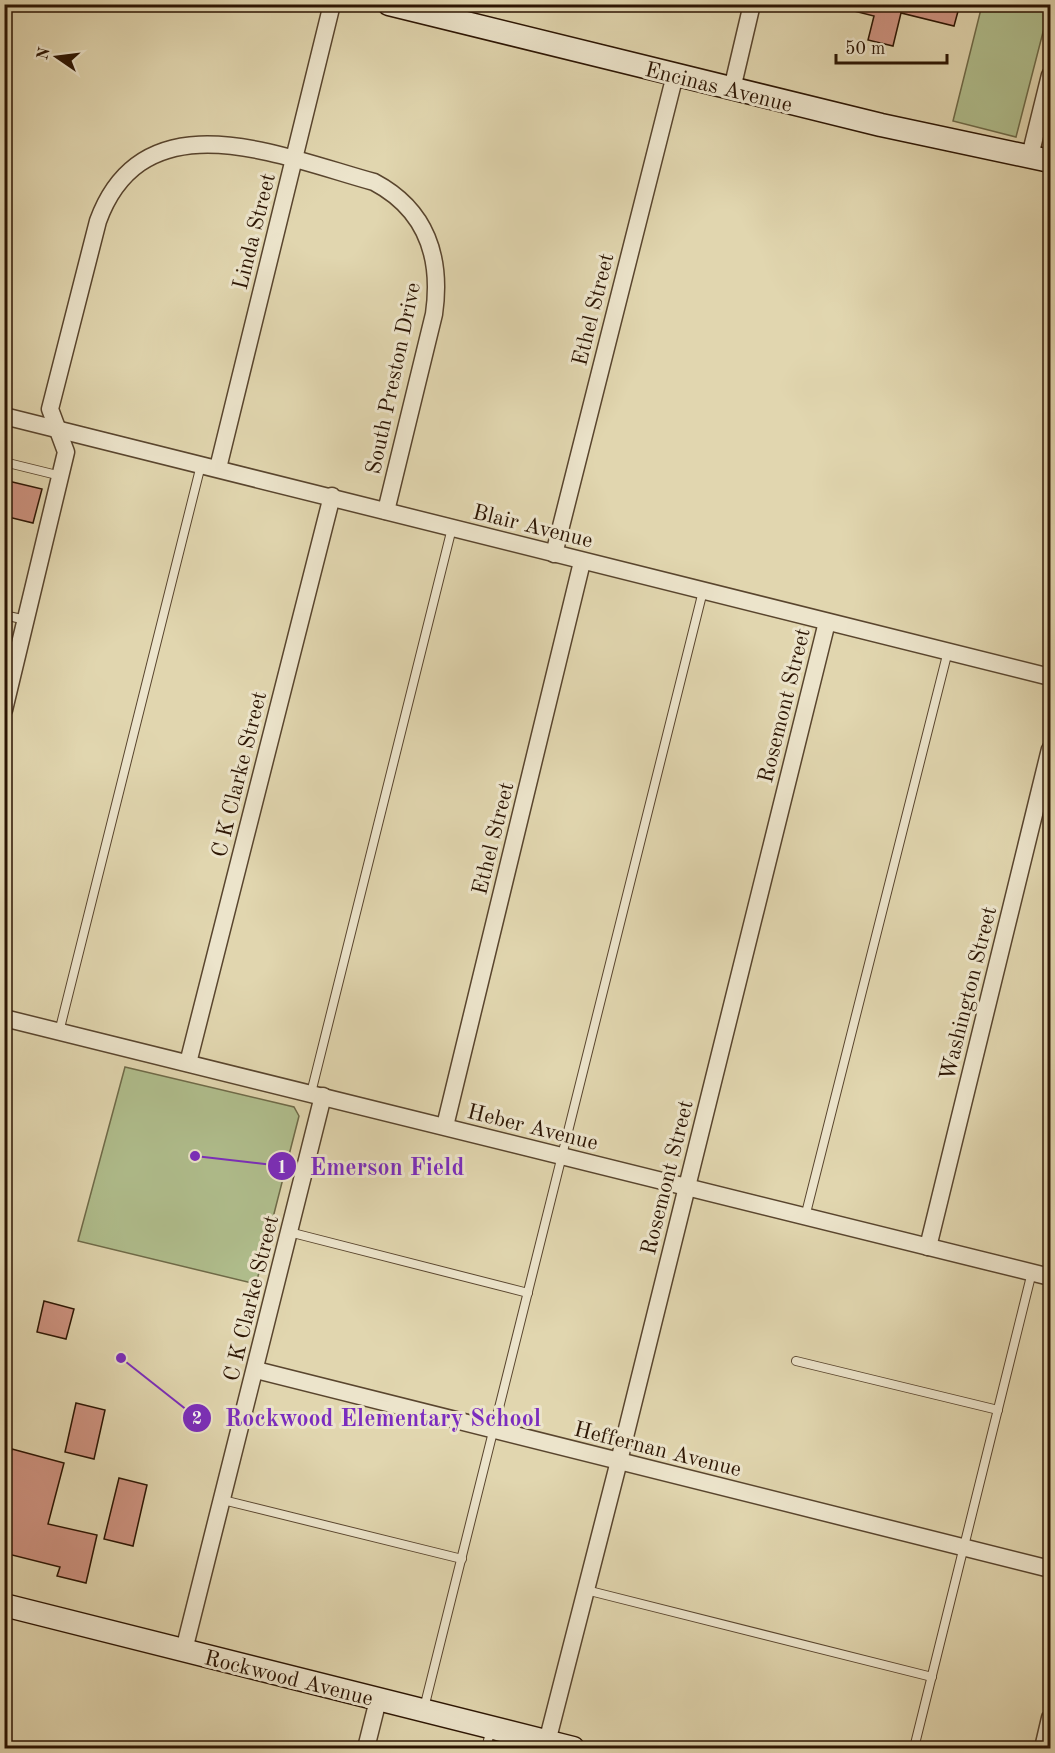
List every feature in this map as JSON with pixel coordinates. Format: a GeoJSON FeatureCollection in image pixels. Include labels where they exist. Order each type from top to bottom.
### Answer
{"type":"FeatureCollection","features":[{"type":"Feature","properties":{"kind":"street","name":"Linda Street"},"geometry":{"type":"LineString","coordinates":[[210,466],[294,161],[332,4]]}},
{"type":"Feature","properties":{"kind":"street","name":"Encinas Avenue"},"geometry":{"type":"LineString","coordinates":[[389,4],[423,8],[675,75],[881,125],[1040,158]]}},
{"type":"Feature","properties":{"kind":"street"},"geometry":{"type":"LineString","coordinates":[[732,89],[752,4]]}},
{"type":"Feature","properties":{"kind":"street","name":"Ethel Street"},"geometry":{"type":"LineString","coordinates":[[554,554],[675,75]]}},
{"type":"Feature","properties":{"kind":"street"},"geometry":{"type":"LineString","coordinates":[[1040,158],[1050,75]]}},
{"type":"Feature","properties":{"kind":"street","name":"South Preston Drive"},"geometry":{"type":"LineString","coordinates":[[4,710],[10,662],[26,620],[66,452],[50,409],[98,221],[104,206],[132,168],[151,156],[176,147],[214,143],[374,182],[390,190],[423,229],[433,254],[438,284],[434,314],[386,511]]}},
{"type":"Feature","properties":{"kind":"street","name":"Blair Avenue"},"geometry":{"type":"LineString","coordinates":[[4,416],[1050,677]]}},
{"type":"Feature","properties":{"kind":"street","name":"C K Clarke Street"},"geometry":{"type":"LineString","coordinates":[[188,1063],[332,496]]}},
{"type":"Feature","properties":{"kind":"street","name":"Ethel Street"},"geometry":{"type":"LineString","coordinates":[[444,1126],[582,562]]}},
{"type":"Feature","properties":{"kind":"street","name":"Rosemont Street"},"geometry":{"type":"LineString","coordinates":[[547,1742],[827,621]]}},
{"type":"Feature","properties":{"kind":"street","name":"Washington Street"},"geometry":{"type":"LineString","coordinates":[[928,1247],[1050,749]]}},
{"type":"Feature","properties":{"kind":"street","name":"Heber Avenue"},"geometry":{"type":"LineString","coordinates":[[4,1018],[686,1188],[1045,1273]]}},
{"type":"Feature","properties":{"kind":"street","name":"C K Clarke Street"},"geometry":{"type":"LineString","coordinates":[[184,1650],[290,1232],[317,1095]]}},
{"type":"Feature","properties":{"kind":"street","name":"Heffernan Avenue"},"geometry":{"type":"LineString","coordinates":[[256,1370],[1050,1569]]}},
{"type":"Feature","properties":{"kind":"street","name":"Rockwood Avenue"},"geometry":{"type":"LineString","coordinates":[[4,1605],[423,1711],[488,1738],[547,1742],[573,1749]]}},
{"type":"Feature","properties":{"kind":"street"},"geometry":{"type":"LineString","coordinates":[[366,1749],[378,1700]]}},
{"type":"Feature","properties":{"kind":"street"},"geometry":{"type":"LineString","coordinates":[[1043,1749],[1050,1719]]}},
{"type":"Feature","properties":{"kind":"lane"},"geometry":{"type":"LineString","coordinates":[[4,462],[61,476]]}},
{"type":"Feature","properties":{"kind":"lane"},"geometry":{"type":"LineString","coordinates":[[59,1032],[210,466]]}},
{"type":"Feature","properties":{"kind":"lane"},"geometry":{"type":"LineString","coordinates":[[317,1095],[452,528]]}},
{"type":"Feature","properties":{"kind":"lane"},"geometry":{"type":"LineString","coordinates":[[423,1711],[703,591]]}},
{"type":"Feature","properties":{"kind":"lane"},"geometry":{"type":"LineString","coordinates":[[4,615],[26,620]]}},
{"type":"Feature","properties":{"kind":"lane"},"geometry":{"type":"LineString","coordinates":[[805,1217],[948,651]]}},
{"type":"Feature","properties":{"kind":"lane"},"geometry":{"type":"LineString","coordinates":[[290,1232],[528,1293]]}},
{"type":"Feature","properties":{"kind":"lane"},"geometry":{"type":"LineString","coordinates":[[914,1749],[998,1410],[1045,1273]]}},
{"type":"Feature","properties":{"kind":"lane"},"geometry":{"type":"LineString","coordinates":[[796,1360],[998,1410]]}},
{"type":"Feature","properties":{"kind":"lane"},"geometry":{"type":"LineString","coordinates":[[223,1500],[462,1559]]}},
{"type":"Feature","properties":{"kind":"lane"},"geometry":{"type":"LineString","coordinates":[[586,1590],[932,1677]]}},
{"type":"Feature","properties":{"kind":"green space"},"geometry":{"type":"Polygon","coordinates":[[[982,5],[1050,5],[1016,137],[953,121],[982,5]]]}},
{"type":"Feature","properties":{"kind":"green space"},"geometry":{"type":"Polygon","coordinates":[[[125,1067],[294,1107],[299,1116],[256,1284],[78,1241],[125,1067]]]}},
{"type":"Feature","properties":{"kind":"building"},"geometry":{"type":"Polygon","coordinates":[[[847,4],[960,4],[954,26],[901,13],[893,46],[868,40],[874,16],[846,9],[847,4]]]}},
{"type":"Feature","properties":{"kind":"building"},"geometry":{"type":"Polygon","coordinates":[[[4,480],[42,489],[33,523],[4,516],[4,480]]]}},
{"type":"Feature","properties":{"kind":"building"},"geometry":{"type":"Polygon","coordinates":[[[44,1301],[74,1309],[66,1339],[37,1332],[44,1301]]]}},
{"type":"Feature","properties":{"kind":"building"},"geometry":{"type":"Polygon","coordinates":[[[76,1403],[105,1410],[94,1459],[65,1452],[76,1403]]]}},
{"type":"Feature","properties":{"kind":"building"},"geometry":{"type":"Polygon","coordinates":[[[12,1449],[64,1463],[48,1524],[97,1535],[86,1583],[57,1576],[60,1567],[4,1553],[4,1477],[12,1449]]]}},
{"type":"Feature","properties":{"kind":"building"},"geometry":{"type":"Polygon","coordinates":[[[119,1478],[147,1485],[133,1546],[104,1539],[119,1478]]]}},
{"type":"Feature","properties":{"kind":"place","name":"Emerson Field"},"geometry":{"type":"Point","coordinates":[195,1156]}},
{"type":"Feature","properties":{"kind":"place","name":"Rockwood Elementary School"},"geometry":{"type":"Point","coordinates":[121,1358]}}]}
